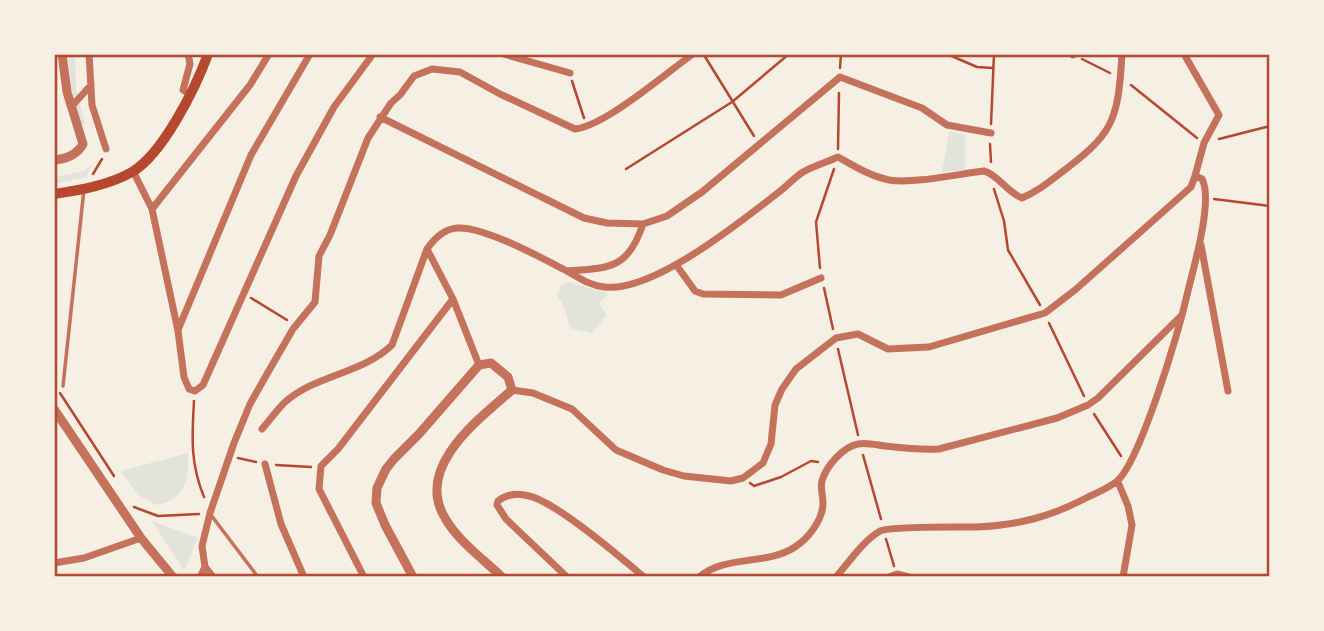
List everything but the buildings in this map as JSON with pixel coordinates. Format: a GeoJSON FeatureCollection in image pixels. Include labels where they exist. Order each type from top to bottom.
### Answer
{"type":"FeatureCollection","features":[{"type":"Feature","properties":{"kind":"highway"},"geometry":{"type":"LineString","coordinates":[[54,194],[84,189],[133,171],[158,147],[190,94],[208,54]]}},
{"type":"Feature","properties":{"kind":"street"},"geometry":{"type":"LineString","coordinates":[[54,160],[71,156],[83,144],[67,92],[62,54]]}},
{"type":"Feature","properties":{"kind":"street"},"geometry":{"type":"LineString","coordinates":[[89,54],[92,105],[106,149]]}},
{"type":"Feature","properties":{"kind":"street"},"geometry":{"type":"LineString","coordinates":[[188,54],[190,65],[183,90],[190,94]]}},
{"type":"Feature","properties":{"kind":"street"},"geometry":{"type":"LineString","coordinates":[[152,209],[250,85],[269,54]]}},
{"type":"Feature","properties":{"kind":"street"},"geometry":{"type":"LineString","coordinates":[[178,331],[251,155],[310,54]]}},
{"type":"Feature","properties":{"kind":"street"},"geometry":{"type":"LineString","coordinates":[[133,171],[152,209],[178,331],[186,384],[189,389],[195,391],[203,385],[296,176],[334,107],[373,54]]}},
{"type":"Feature","properties":{"kind":"street"},"geometry":{"type":"LineString","coordinates":[[503,54],[570,73]]}},
{"type":"Feature","properties":{"kind":"street"},"geometry":{"type":"LineString","coordinates":[[213,577],[205,567],[202,546],[229,456],[250,404],[296,325],[315,302],[319,256],[330,235],[368,138],[380,117],[414,76],[432,69],[460,72],[575,129],[587,128],[604,119],[693,54]]}},
{"type":"Feature","properties":{"kind":"street"},"geometry":{"type":"LineString","coordinates":[[262,429],[284,403],[299,393],[368,362],[392,345],[427,249],[446,231],[456,228],[478,229],[567,271],[585,283],[604,287],[627,287],[677,266],[804,171],[838,157],[863,172],[890,180],[990,172],[1011,194],[1022,198],[1040,190],[1077,163],[1099,141],[1111,124],[1116,111],[1122,54]]}},
{"type":"Feature","properties":{"kind":"street"},"geometry":{"type":"LineString","coordinates":[[512,390],[533,393],[572,409],[616,450],[653,467],[684,476],[731,481],[743,478],[762,463],[771,444],[775,405],[782,389],[796,369],[836,338],[858,334],[888,349],[929,347],[1045,313],[1076,290],[1191,187],[1204,143],[1219,115],[1184,54]]}},
{"type":"Feature","properties":{"kind":"street"},"geometry":{"type":"LineString","coordinates":[[380,117],[584,218],[607,223],[643,224],[667,216],[702,192],[840,77],[922,108],[947,125],[991,132]]}},
{"type":"Feature","properties":{"kind":"street"},"geometry":{"type":"LineString","coordinates":[[72,106],[91,85]]}},
{"type":"Feature","properties":{"kind":"street"},"geometry":{"type":"LineString","coordinates":[[836,577],[866,543],[883,529],[1017,524],[1057,513],[1118,482],[1142,435],[1182,314],[1200,241],[1205,198],[1205,184],[1199,176],[1195,176]]}},
{"type":"Feature","properties":{"kind":"street"},"geometry":{"type":"LineString","coordinates":[[567,271],[607,268],[619,264],[637,241],[643,224]]}},
{"type":"Feature","properties":{"kind":"street"},"geometry":{"type":"LineString","coordinates":[[1200,241],[1228,391]]}},
{"type":"Feature","properties":{"kind":"street"},"geometry":{"type":"LineString","coordinates":[[427,249],[453,299],[480,365]]}},
{"type":"Feature","properties":{"kind":"street"},"geometry":{"type":"LineString","coordinates":[[677,266],[695,291],[704,294],[781,295],[821,278]]}},
{"type":"Feature","properties":{"kind":"street"},"geometry":{"type":"LineString","coordinates":[[364,577],[319,489],[321,466],[338,449],[453,299]]}},
{"type":"Feature","properties":{"kind":"street"},"geometry":{"type":"LineString","coordinates":[[699,577],[710,568],[739,561],[768,559],[799,545],[810,535],[818,520],[823,505],[822,479],[842,452],[860,443],[923,450],[939,449],[1057,418],[1098,398],[1182,314]]}},
{"type":"Feature","properties":{"kind":"street"},"geometry":{"type":"LineString","coordinates":[[414,577],[376,503],[377,488],[386,469],[480,365],[491,363],[501,370],[508,377],[512,390]]}},
{"type":"Feature","properties":{"kind":"street"},"geometry":{"type":"LineString","coordinates":[[502,577],[462,539],[444,517],[438,496],[440,475],[446,457],[471,427],[512,390]]}},
{"type":"Feature","properties":{"kind":"street"},"geometry":{"type":"LineString","coordinates":[[54,409],[58,424],[141,538],[173,577]]}},
{"type":"Feature","properties":{"kind":"street"},"geometry":{"type":"LineString","coordinates":[[265,464],[281,524],[304,577]]}},
{"type":"Feature","properties":{"kind":"street"},"geometry":{"type":"LineString","coordinates":[[1118,482],[1132,525],[1123,577]]}},
{"type":"Feature","properties":{"kind":"street"},"geometry":{"type":"LineString","coordinates":[[567,577],[506,519],[497,506],[498,501],[514,494],[538,499],[616,553],[644,577]]}},
{"type":"Feature","properties":{"kind":"street"},"geometry":{"type":"LineString","coordinates":[[54,564],[84,558],[141,538]]}},
{"type":"Feature","properties":{"kind":"street"},"geometry":{"type":"LineString","coordinates":[[200,577],[205,567]]}},
{"type":"Feature","properties":{"kind":"street"},"geometry":{"type":"LineString","coordinates":[[893,576],[909,577]]}},
{"type":"Feature","properties":{"kind":"lane"},"geometry":{"type":"LineString","coordinates":[[62,386],[84,189]]}},
{"type":"Feature","properties":{"kind":"lane"},"geometry":{"type":"LineString","coordinates":[[210,513],[258,577]]}},
{"type":"Feature","properties":{"kind":"path"},"geometry":{"type":"LineString","coordinates":[[704,54],[759,144]]}},
{"type":"Feature","properties":{"kind":"path"},"geometry":{"type":"LineString","coordinates":[[626,169],[732,102],[789,54]]}},
{"type":"Feature","properties":{"kind":"path"},"geometry":{"type":"LineString","coordinates":[[841,54],[838,157],[816,222],[821,278],[893,576]]}},
{"type":"Feature","properties":{"kind":"path"},"geometry":{"type":"LineString","coordinates":[[947,54],[977,67],[994,68]]}},
{"type":"Feature","properties":{"kind":"path"},"geometry":{"type":"LineString","coordinates":[[994,54],[990,172],[994,195],[1004,221],[1008,250],[1045,313],[1087,405],[1128,467]]}},
{"type":"Feature","properties":{"kind":"path"},"geometry":{"type":"LineString","coordinates":[[1073,55],[1121,78],[1204,143],[1270,126]]}},
{"type":"Feature","properties":{"kind":"path"},"geometry":{"type":"LineString","coordinates":[[570,73],[587,128]]}},
{"type":"Feature","properties":{"kind":"path"},"geometry":{"type":"LineString","coordinates":[[84,189],[106,149]]}},
{"type":"Feature","properties":{"kind":"path"},"geometry":{"type":"LineString","coordinates":[[1205,198],[1270,206]]}},
{"type":"Feature","properties":{"kind":"path"},"geometry":{"type":"LineString","coordinates":[[244,293],[296,325]]}},
{"type":"Feature","properties":{"kind":"path"},"geometry":{"type":"LineString","coordinates":[[58,390],[109,467]]}},
{"type":"Feature","properties":{"kind":"path"},"geometry":{"type":"LineString","coordinates":[[117,502],[158,516],[210,513],[195,477],[191,448],[195,391]]}},
{"type":"Feature","properties":{"kind":"path"},"geometry":{"type":"LineString","coordinates":[[743,478],[754,486],[781,477],[811,461],[832,464]]}},
{"type":"Feature","properties":{"kind":"shaded area"},"geometry":{"type":"Polygon","coordinates":[[[68,54],[75,54],[76,88],[85,124],[80,126],[71,88],[68,54]]]}},
{"type":"Feature","properties":{"kind":"shaded area"},"geometry":{"type":"Polygon","coordinates":[[[949,131],[965,135],[965,170],[942,172],[949,131]]]}},
{"type":"Feature","properties":{"kind":"shaded area"},"geometry":{"type":"Polygon","coordinates":[[[91,165],[87,177],[54,184],[54,177],[84,171],[91,165]]]}},
{"type":"Feature","properties":{"kind":"shaded area"},"geometry":{"type":"Polygon","coordinates":[[[570,282],[608,294],[599,303],[607,315],[592,333],[570,328],[564,307],[557,295],[561,285],[570,282]]]}},
{"type":"Feature","properties":{"kind":"shaded area"},"geometry":{"type":"Polygon","coordinates":[[[188,453],[188,472],[184,487],[174,498],[156,505],[138,495],[121,471],[188,453]]]}},
{"type":"Feature","properties":{"kind":"shaded area"},"geometry":{"type":"Polygon","coordinates":[[[152,521],[198,538],[184,571],[152,521]]]}}]}
